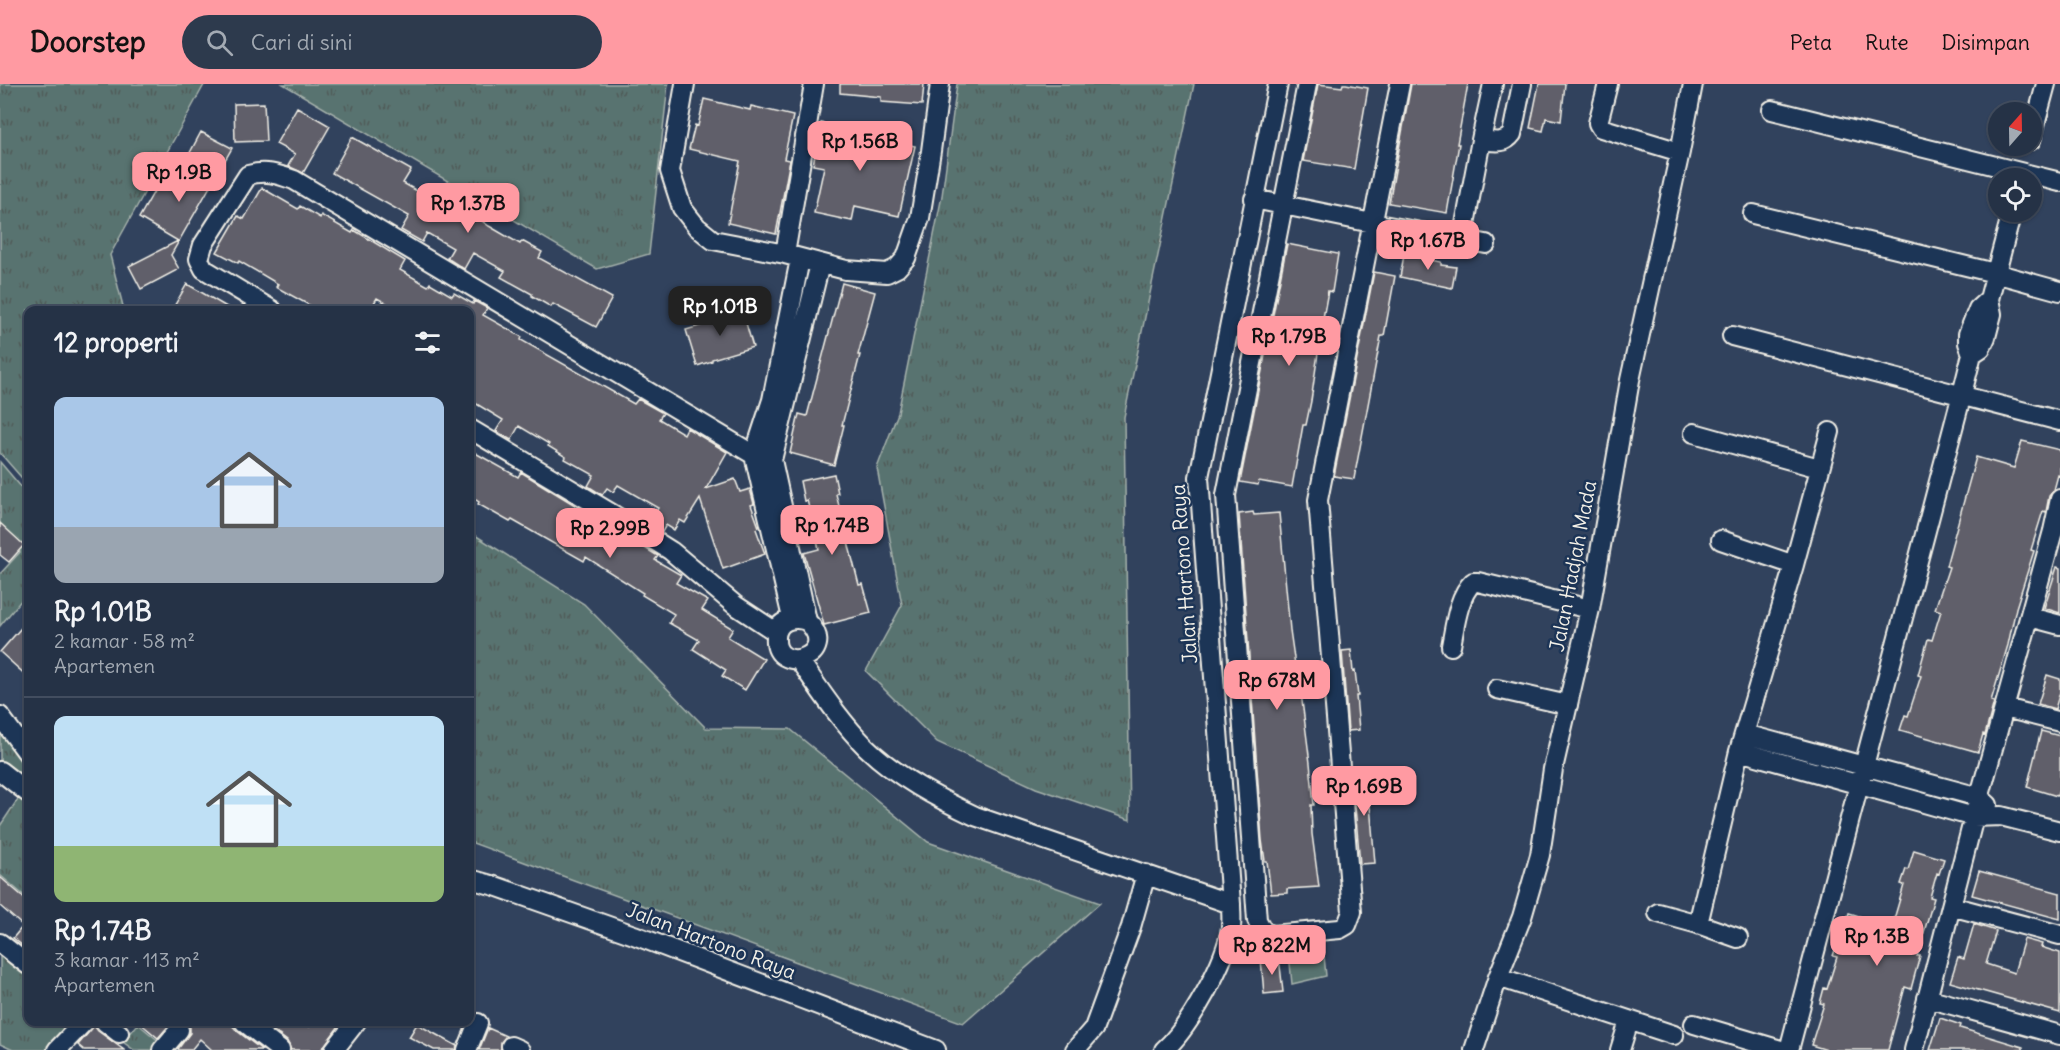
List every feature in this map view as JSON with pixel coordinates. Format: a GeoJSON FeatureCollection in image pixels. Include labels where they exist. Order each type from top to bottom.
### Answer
{"type":"FeatureCollection","features":[{"type":"Feature","properties":{"kind":"street"},"geometry":{"type":"LineString","coordinates":[[685,84],[670,171],[682,208],[697,227],[713,240],[793,256],[846,270],[887,273],[897,268],[906,258],[920,218],[932,151],[940,84]]}},
{"type":"Feature","properties":{"kind":"street"},"geometry":{"type":"LineString","coordinates":[[800,619],[782,623],[776,632],[776,643],[780,652],[789,658],[799,660],[809,656],[816,648],[818,638],[815,628],[800,619],[753,455],[772,399],[793,256],[814,84]]}},
{"type":"Feature","properties":{"kind":"street","name":"Jalan Hartono Raya"},"geometry":{"type":"LineString","coordinates":[[1168,1049],[1204,993],[1222,956],[1231,928],[1199,477],[1278,84]]}},
{"type":"Feature","properties":{"kind":"street"},"geometry":{"type":"LineString","coordinates":[[1306,84],[1226,495],[1257,920],[1263,931],[1272,935],[1347,926],[1352,912],[1318,500],[1400,84]]}},
{"type":"Feature","properties":{"kind":"street"},"geometry":{"type":"LineString","coordinates":[[1462,240],[1492,84]]}},
{"type":"Feature","properties":{"kind":"street"},"geometry":{"type":"LineString","coordinates":[[1481,140],[1504,142],[1512,134],[1522,84]]}},
{"type":"Feature","properties":{"kind":"street"},"geometry":{"type":"LineString","coordinates":[[1608,84],[1598,123],[1600,128],[1680,152]]}},
{"type":"Feature","properties":{"kind":"street","name":"Jalan Hadjah Mada"},"geometry":{"type":"LineString","coordinates":[[1474,1050],[1498,977],[1533,885],[1540,855],[1553,769],[1590,609],[1629,380],[1693,84]]}},
{"type":"Feature","properties":{"kind":"street"},"geometry":{"type":"LineString","coordinates":[[2041,102],[2046,84]]}},
{"type":"Feature","properties":{"kind":"street"},"geometry":{"type":"LineString","coordinates":[[1772,110],[1995,168]]}},
{"type":"Feature","properties":{"kind":"street"},"geometry":{"type":"LineString","coordinates":[[265,306],[204,269],[199,259],[203,245],[248,175],[260,171],[294,180],[753,455],[772,460]]}},
{"type":"Feature","properties":{"kind":"street"},"geometry":{"type":"LineString","coordinates":[[2042,179],[2060,182]]}},
{"type":"Feature","properties":{"kind":"street"},"geometry":{"type":"LineString","coordinates":[[1254,199],[1486,244]]}},
{"type":"Feature","properties":{"kind":"street"},"geometry":{"type":"LineString","coordinates":[[1753,214],[2060,291]]}},
{"type":"Feature","properties":{"kind":"street"},"geometry":{"type":"LineString","coordinates":[[1789,1050],[1972,354],[1981,348],[1986,337],[1992,314],[1989,299],[2009,222]]}},
{"type":"Feature","properties":{"kind":"street"},"geometry":{"type":"LineString","coordinates":[[800,619],[772,460],[820,264]]}},
{"type":"Feature","properties":{"kind":"street"},"geometry":{"type":"LineString","coordinates":[[1732,336],[2060,421]]}},
{"type":"Feature","properties":{"kind":"street"},"geometry":{"type":"LineString","coordinates":[[474,431],[663,546],[735,605],[776,632]]}},
{"type":"Feature","properties":{"kind":"street"},"geometry":{"type":"LineString","coordinates":[[1698,924],[1739,751],[1794,565],[1830,432]]}},
{"type":"Feature","properties":{"kind":"street"},"geometry":{"type":"LineString","coordinates":[[1694,433],[1819,468]]}},
{"type":"Feature","properties":{"kind":"street"},"geometry":{"type":"LineString","coordinates":[[1914,1050],[1979,797],[2030,617],[2057,532],[2060,499]]}},
{"type":"Feature","properties":{"kind":"street"},"geometry":{"type":"LineString","coordinates":[[1721,540],[1794,565]]}},
{"type":"Feature","properties":{"kind":"street"},"geometry":{"type":"LineString","coordinates":[[1451,646],[1455,622],[1468,588],[1473,582],[1590,609]]}},
{"type":"Feature","properties":{"kind":"street"},"geometry":{"type":"LineString","coordinates":[[2030,617],[2060,625]]}},
{"type":"Feature","properties":{"kind":"street"},"geometry":{"type":"LineString","coordinates":[[799,660],[843,721],[867,748],[883,762],[943,801],[975,816],[1231,904]]}},
{"type":"Feature","properties":{"kind":"street"},"geometry":{"type":"LineString","coordinates":[[1497,689],[1568,705]]}},
{"type":"Feature","properties":{"kind":"street"},"geometry":{"type":"LineString","coordinates":[[2005,708],[2060,722]]}},
{"type":"Feature","properties":{"kind":"street"},"geometry":{"type":"LineString","coordinates":[[0,716],[24,748]]}},
{"type":"Feature","properties":{"kind":"street"},"geometry":{"type":"LineString","coordinates":[[1745,734],[1979,797],[2001,816]]}},
{"type":"Feature","properties":{"kind":"street"},"geometry":{"type":"LineString","coordinates":[[1739,751],[1974,817],[2001,816],[2060,831]]}},
{"type":"Feature","properties":{"kind":"street"},"geometry":{"type":"LineString","coordinates":[[0,771],[24,790]]}},
{"type":"Feature","properties":{"kind":"street"},"geometry":{"type":"LineString","coordinates":[[1075,1050],[1094,1028],[1131,927],[1146,874]]}},
{"type":"Feature","properties":{"kind":"street","name":"Jalan Hartono Raya"},"geometry":{"type":"LineString","coordinates":[[474,880],[634,935],[936,1050]]}},
{"type":"Feature","properties":{"kind":"street"},"geometry":{"type":"LineString","coordinates":[[1951,906],[2060,935]]}},
{"type":"Feature","properties":{"kind":"street"},"geometry":{"type":"LineString","coordinates":[[1658,913],[1738,938]]}},
{"type":"Feature","properties":{"kind":"street"},"geometry":{"type":"LineString","coordinates":[[0,943],[24,962]]}},
{"type":"Feature","properties":{"kind":"street"},"geometry":{"type":"LineString","coordinates":[[1498,977],[1674,1035]]}},
{"type":"Feature","properties":{"kind":"street"},"geometry":{"type":"LineString","coordinates":[[1927,998],[2060,1035]]}},
{"type":"Feature","properties":{"kind":"street"},"geometry":{"type":"LineString","coordinates":[[1620,1050],[1629,1021]]}},
{"type":"Feature","properties":{"kind":"street"},"geometry":{"type":"LineString","coordinates":[[467,1050],[478,1023]]}},
{"type":"Feature","properties":{"kind":"street"},"geometry":{"type":"LineString","coordinates":[[1694,1024],[1781,1050]]}},
{"type":"Feature","properties":{"kind":"street"},"geometry":{"type":"LineString","coordinates":[[57,1050],[80,1026]]}},
{"type":"Feature","properties":{"kind":"street"},"geometry":{"type":"LineString","coordinates":[[111,1026],[119,1032]]}},
{"type":"Feature","properties":{"kind":"street"},"geometry":{"type":"LineString","coordinates":[[249,1026],[280,1050]]}},
{"type":"Feature","properties":{"kind":"street"},"geometry":{"type":"LineString","coordinates":[[334,1050],[353,1026]]}},
{"type":"Feature","properties":{"kind":"street"},"geometry":{"type":"LineString","coordinates":[[162,1050],[179,1030]]}},
{"type":"Feature","properties":{"kind":"green space"},"geometry":{"type":"Polygon","coordinates":[[[0,84],[207,84],[204,85],[110,255],[123,306],[24,306],[24,480],[0,453],[0,84]]]}},
{"type":"Feature","properties":{"kind":"green space"},"geometry":{"type":"Polygon","coordinates":[[[283,84],[668,84],[649,254],[597,269],[283,84]]]}},
{"type":"Feature","properties":{"kind":"green space"},"geometry":{"type":"Polygon","coordinates":[[[957,84],[1194,84],[1124,417],[1130,820],[1036,788],[937,742],[866,671],[902,605],[877,468],[898,413],[942,196],[957,84]]]}},
{"type":"Feature","properties":{"kind":"green space"},"geometry":{"type":"Polygon","coordinates":[[[0,462],[24,490],[24,597],[0,626],[0,574],[20,552],[0,536],[0,462]]]}},
{"type":"Feature","properties":{"kind":"green space"},"geometry":{"type":"Polygon","coordinates":[[[474,535],[584,604],[706,728],[790,729],[928,842],[1100,903],[963,1023],[474,843],[474,535]]]}},
{"type":"Feature","properties":{"kind":"green space"},"geometry":{"type":"Polygon","coordinates":[[[0,714],[24,741],[24,777],[0,760],[0,714]]]}},
{"type":"Feature","properties":{"kind":"green space"},"geometry":{"type":"Polygon","coordinates":[[[20,796],[24,798],[24,896],[0,875],[0,826],[20,796]]]}},
{"type":"Feature","properties":{"kind":"green space"},"geometry":{"type":"Polygon","coordinates":[[[1289,953],[1324,956],[1326,976],[1292,984],[1289,953]]]}},
{"type":"Feature","properties":{"kind":"green space"},"geometry":{"type":"Polygon","coordinates":[[[0,954],[24,973],[24,1026],[65,1026],[46,1050],[13,1050],[0,1044],[0,954]]]}},
{"type":"Feature","properties":{"kind":"green space"},"geometry":{"type":"Polygon","coordinates":[[[136,1026],[140,1026],[160,1042],[153,1050],[134,1050],[123,1042],[136,1026]]]}},
{"type":"Feature","properties":{"kind":"building"},"geometry":{"type":"Polygon","coordinates":[[[840,84],[924,84],[922,105],[881,102],[881,97],[840,93],[840,84]]]}},
{"type":"Feature","properties":{"kind":"building"},"geometry":{"type":"Polygon","coordinates":[[[1318,84],[1342,87],[1346,84],[1368,88],[1354,169],[1303,161],[1318,84]]]}},
{"type":"Feature","properties":{"kind":"building"},"geometry":{"type":"Polygon","coordinates":[[[1411,84],[1468,84],[1447,213],[1389,203],[1411,84]]]}},
{"type":"Feature","properties":{"kind":"building"},"geometry":{"type":"Polygon","coordinates":[[[1539,84],[1565,84],[1561,121],[1546,118],[1543,131],[1530,128],[1539,84]]]}},
{"type":"Feature","properties":{"kind":"building"},"geometry":{"type":"Polygon","coordinates":[[[704,99],[750,110],[751,106],[793,116],[784,159],[790,160],[776,234],[728,223],[740,161],[689,149],[695,125],[698,126],[704,99]]]}},
{"type":"Feature","properties":{"kind":"building"},"geometry":{"type":"Polygon","coordinates":[[[264,103],[266,141],[235,142],[234,104],[264,103]]]}},
{"type":"Feature","properties":{"kind":"building"},"geometry":{"type":"Polygon","coordinates":[[[297,107],[330,126],[303,173],[288,166],[295,154],[276,144],[297,107]]]}},
{"type":"Feature","properties":{"kind":"building"},"geometry":{"type":"Polygon","coordinates":[[[821,123],[870,132],[869,136],[915,146],[899,216],[855,206],[852,221],[814,213],[824,167],[813,165],[821,123]]]}},
{"type":"Feature","properties":{"kind":"building"},"geometry":{"type":"Polygon","coordinates":[[[201,132],[232,148],[171,255],[179,269],[141,289],[129,266],[178,241],[139,218],[174,156],[185,162],[201,132]]]}},
{"type":"Feature","properties":{"kind":"building"},"geometry":{"type":"Polygon","coordinates":[[[352,137],[411,170],[403,183],[445,207],[454,192],[475,205],[471,213],[489,226],[520,244],[522,241],[542,252],[539,258],[612,298],[596,327],[553,304],[551,307],[532,296],[501,277],[505,271],[473,253],[464,269],[447,258],[453,248],[427,233],[422,242],[401,230],[409,216],[332,173],[352,137]]]}},
{"type":"Feature","properties":{"kind":"building"},"geometry":{"type":"Polygon","coordinates":[[[262,188],[298,209],[300,206],[320,218],[321,215],[352,233],[354,230],[405,261],[400,270],[428,286],[430,283],[452,296],[454,293],[473,304],[474,301],[487,308],[483,315],[522,337],[521,340],[634,404],[638,399],[663,413],[659,419],[684,434],[687,428],[727,452],[706,489],[735,479],[740,492],[750,489],[754,504],[751,505],[759,527],[756,529],[765,554],[723,569],[700,499],[685,523],[680,520],[674,530],[666,525],[662,532],[649,524],[658,508],[618,485],[613,492],[607,488],[602,495],[588,486],[594,475],[565,459],[566,457],[548,446],[549,444],[519,426],[511,440],[496,431],[503,420],[474,402],[474,306],[392,306],[377,298],[372,306],[311,306],[276,287],[278,284],[239,261],[238,263],[217,252],[238,216],[244,219],[262,188]]]}},
{"type":"Feature","properties":{"kind":"building"},"geometry":{"type":"Polygon","coordinates":[[[1287,244],[1338,254],[1332,292],[1328,291],[1311,401],[1306,425],[1303,425],[1292,487],[1259,481],[1258,485],[1240,482],[1287,244]]]}},
{"type":"Feature","properties":{"kind":"building"},"geometry":{"type":"Polygon","coordinates":[[[1404,255],[1456,267],[1452,288],[1400,277],[1404,255]]]}},
{"type":"Feature","properties":{"kind":"building"},"geometry":{"type":"Polygon","coordinates":[[[1374,272],[1395,276],[1384,336],[1381,336],[1354,479],[1334,476],[1374,272]]]}},
{"type":"Feature","properties":{"kind":"building"},"geometry":{"type":"Polygon","coordinates":[[[842,283],[875,292],[858,355],[860,355],[834,465],[790,453],[799,414],[807,416],[842,283]]]}},
{"type":"Feature","properties":{"kind":"building"},"geometry":{"type":"Polygon","coordinates":[[[187,284],[225,306],[174,306],[187,284]]]}},
{"type":"Feature","properties":{"kind":"building"},"geometry":{"type":"Polygon","coordinates":[[[741,306],[753,347],[712,359],[712,361],[697,366],[686,330],[723,319],[721,312],[741,306]]]}},
{"type":"Feature","properties":{"kind":"building"},"geometry":{"type":"Polygon","coordinates":[[[2022,441],[2060,450],[2060,476],[2058,475],[2054,490],[2049,496],[2046,512],[2043,511],[2031,550],[2034,551],[1991,701],[1994,702],[1985,735],[1983,734],[1978,752],[1900,730],[1905,715],[1908,716],[1921,676],[1918,675],[1928,639],[1932,640],[1941,611],[1935,609],[1949,567],[1946,566],[1976,457],[2014,468],[2022,441]]]}},
{"type":"Feature","properties":{"kind":"building"},"geometry":{"type":"Polygon","coordinates":[[[474,452],[518,477],[521,472],[658,556],[655,560],[681,575],[676,583],[708,601],[702,610],[733,629],[728,637],[764,659],[745,690],[722,676],[726,670],[693,649],[699,640],[669,623],[674,614],[586,557],[584,561],[512,520],[510,522],[478,504],[479,502],[474,499],[474,452]]]}},
{"type":"Feature","properties":{"kind":"building"},"geometry":{"type":"Polygon","coordinates":[[[834,474],[838,493],[836,494],[859,585],[863,584],[871,613],[824,625],[804,553],[819,549],[800,481],[834,474]]]}},
{"type":"Feature","properties":{"kind":"building"},"geometry":{"type":"Polygon","coordinates":[[[1253,512],[1254,515],[1279,513],[1290,630],[1299,693],[1301,693],[1314,805],[1311,805],[1312,834],[1319,887],[1287,889],[1287,893],[1271,894],[1262,840],[1239,514],[1253,512]]]}},
{"type":"Feature","properties":{"kind":"building"},"geometry":{"type":"Polygon","coordinates":[[[0,523],[24,545],[9,562],[0,555],[0,523]]]}},
{"type":"Feature","properties":{"kind":"building"},"geometry":{"type":"Polygon","coordinates":[[[2057,567],[2060,568],[2060,613],[2044,608],[2057,567]]]}},
{"type":"Feature","properties":{"kind":"building"},"geometry":{"type":"Polygon","coordinates":[[[24,625],[24,673],[0,652],[24,625]]]}},
{"type":"Feature","properties":{"kind":"building"},"geometry":{"type":"Polygon","coordinates":[[[1351,650],[1358,696],[1356,696],[1359,730],[1348,731],[1342,651],[1351,650]]]}},
{"type":"Feature","properties":{"kind":"building"},"geometry":{"type":"Polygon","coordinates":[[[2047,675],[2060,679],[2060,692],[2055,709],[2038,704],[2047,675]]]}},
{"type":"Feature","properties":{"kind":"building"},"geometry":{"type":"Polygon","coordinates":[[[2041,731],[2060,736],[2060,787],[2057,796],[2027,787],[2041,731]]]}},
{"type":"Feature","properties":{"kind":"building"},"geometry":{"type":"Polygon","coordinates":[[[1367,770],[1375,863],[1360,864],[1352,772],[1367,770]]]}},
{"type":"Feature","properties":{"kind":"building"},"geometry":{"type":"Polygon","coordinates":[[[1914,850],[1944,859],[1930,897],[1934,898],[1917,956],[1920,956],[1911,989],[1905,987],[1888,1050],[1827,1050],[1811,1045],[1824,1004],[1820,1003],[1824,988],[1827,989],[1837,957],[1833,956],[1849,913],[1892,926],[1904,885],[1901,884],[1914,850]]]}},
{"type":"Feature","properties":{"kind":"building"},"geometry":{"type":"Polygon","coordinates":[[[1979,871],[2060,893],[2060,919],[1972,895],[1979,871]]]}},
{"type":"Feature","properties":{"kind":"building"},"geometry":{"type":"Polygon","coordinates":[[[0,877],[24,898],[24,947],[13,938],[23,926],[0,906],[0,877]]]}},
{"type":"Feature","properties":{"kind":"building"},"geometry":{"type":"Polygon","coordinates":[[[1974,924],[1996,931],[1986,964],[2014,973],[2024,939],[2042,944],[2041,947],[2060,953],[2060,1013],[1950,982],[1958,957],[1964,959],[1974,924]]]}},
{"type":"Feature","properties":{"kind":"building"},"geometry":{"type":"Polygon","coordinates":[[[1279,957],[1283,992],[1264,994],[1261,959],[1279,957]]]}},
{"type":"Feature","properties":{"kind":"building"},"geometry":{"type":"Polygon","coordinates":[[[1940,1018],[1961,1025],[1960,1028],[2023,1047],[2023,1050],[1930,1050],[1940,1018]]]}},
{"type":"Feature","properties":{"kind":"building"},"geometry":{"type":"Polygon","coordinates":[[[94,1026],[124,1050],[84,1050],[78,1045],[94,1026]]]}},
{"type":"Feature","properties":{"kind":"building"},"geometry":{"type":"Polygon","coordinates":[[[144,1026],[168,1026],[158,1038],[144,1026]]]}},
{"type":"Feature","properties":{"kind":"building"},"geometry":{"type":"Polygon","coordinates":[[[233,1026],[262,1050],[212,1050],[200,1039],[191,1050],[179,1050],[190,1033],[190,1027],[233,1026]]]}},
{"type":"Feature","properties":{"kind":"building"},"geometry":{"type":"Polygon","coordinates":[[[267,1026],[339,1026],[321,1050],[291,1050],[287,1041],[267,1026]]]}},
{"type":"Feature","properties":{"kind":"building"},"geometry":{"type":"Polygon","coordinates":[[[416,1026],[421,1026],[457,1046],[456,1050],[434,1050],[409,1037],[416,1026]]]}},
{"type":"Feature","properties":{"kind":"building"},"geometry":{"type":"Polygon","coordinates":[[[488,1028],[506,1036],[501,1042],[501,1050],[479,1050],[488,1028]]]}}]}
